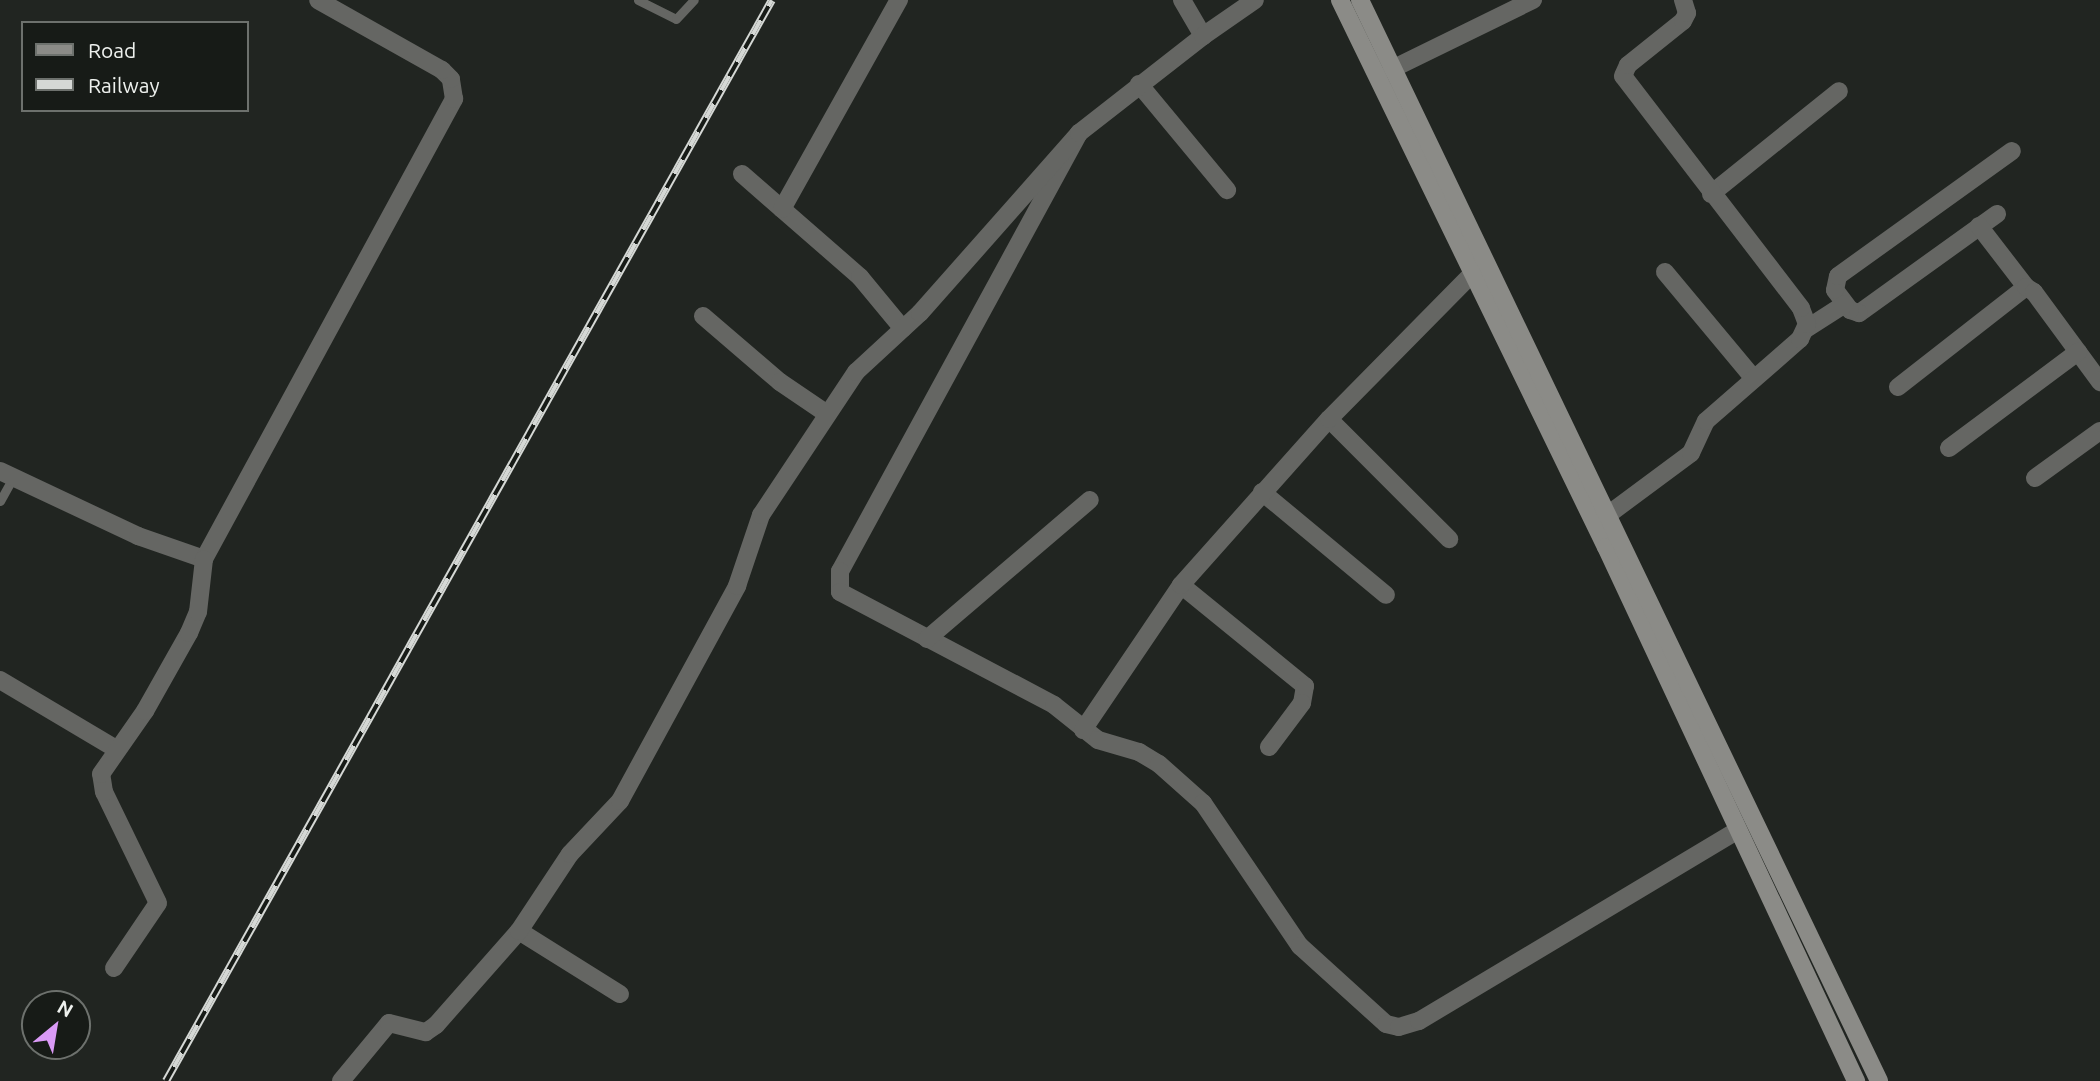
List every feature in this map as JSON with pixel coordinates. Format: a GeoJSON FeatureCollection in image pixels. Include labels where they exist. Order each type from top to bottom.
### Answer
{"type":"FeatureCollection","features":[{"type":"Feature","properties":{"kind":"main road"},"geometry":{"type":"LineString","coordinates":[[1340,0],[1473,273],[1856,1081]]}},
{"type":"Feature","properties":{"kind":"main road"},"geometry":{"type":"LineString","coordinates":[[1360,0],[1879,1081]]}},
{"type":"Feature","properties":{"kind":"street"},"geometry":{"type":"LineString","coordinates":[[114,968],[158,903],[101,781],[116,749],[145,711],[189,633],[198,612],[204,559],[454,99],[451,79],[442,70],[318,0]]}},
{"type":"Feature","properties":{"kind":"street"},"geometry":{"type":"LineString","coordinates":[[782,209],[899,0]]}},
{"type":"Feature","properties":{"kind":"street"},"geometry":{"type":"LineString","coordinates":[[1182,0],[1203,36]]}},
{"type":"Feature","properties":{"kind":"street"},"geometry":{"type":"LineString","coordinates":[[341,1081],[389,1023],[430,1030],[519,931],[570,854],[628,789],[737,586],[761,515],[827,414],[869,357],[903,329],[1079,134],[1139,84],[1255,0]]}},
{"type":"Feature","properties":{"kind":"street"},"geometry":{"type":"LineString","coordinates":[[1392,69],[1533,0]]}},
{"type":"Feature","properties":{"kind":"street"},"geometry":{"type":"LineString","coordinates":[[1683,0],[1687,13],[1683,21],[1628,65],[1623,76],[1801,308],[1806,329]]}},
{"type":"Feature","properties":{"kind":"street"},"geometry":{"type":"LineString","coordinates":[[1139,84],[1227,190]]}},
{"type":"Feature","properties":{"kind":"street"},"geometry":{"type":"LineString","coordinates":[[1711,194],[1839,91]]}},
{"type":"Feature","properties":{"kind":"street"},"geometry":{"type":"LineString","coordinates":[[1079,134],[837,579],[846,597],[1054,705],[1083,730],[1149,757],[1194,794],[1300,946],[1378,1019],[1392,1026],[1419,1021],[1737,831]]}},
{"type":"Feature","properties":{"kind":"street"},"geometry":{"type":"LineString","coordinates":[[1997,214],[1864,310],[1855,313],[1833,286],[1838,276],[2011,151]]}},
{"type":"Feature","properties":{"kind":"street"},"geometry":{"type":"LineString","coordinates":[[742,174],[860,277],[903,329]]}},
{"type":"Feature","properties":{"kind":"street"},"geometry":{"type":"LineString","coordinates":[[1979,226],[2026,288],[2034,292],[2100,382]]}},
{"type":"Feature","properties":{"kind":"street"},"geometry":{"type":"LineString","coordinates":[[1665,272],[1754,379]]}},
{"type":"Feature","properties":{"kind":"street"},"geometry":{"type":"LineString","coordinates":[[1083,730],[1181,585],[1329,419],[1473,273]]}},
{"type":"Feature","properties":{"kind":"street"},"geometry":{"type":"LineString","coordinates":[[1898,387],[2026,288]]}},
{"type":"Feature","properties":{"kind":"street"},"geometry":{"type":"LineString","coordinates":[[1609,514],[1691,453],[1703,425],[1806,329],[1845,304]]}},
{"type":"Feature","properties":{"kind":"street"},"geometry":{"type":"LineString","coordinates":[[703,316],[787,387],[827,414]]}},
{"type":"Feature","properties":{"kind":"street"},"geometry":{"type":"LineString","coordinates":[[1949,448],[2078,352]]}},
{"type":"Feature","properties":{"kind":"street"},"geometry":{"type":"LineString","coordinates":[[1329,419],[1449,539]]}},
{"type":"Feature","properties":{"kind":"street"},"geometry":{"type":"LineString","coordinates":[[2035,478],[2100,430]]}},
{"type":"Feature","properties":{"kind":"street"},"geometry":{"type":"LineString","coordinates":[[7,473],[138,536],[204,559]]}},
{"type":"Feature","properties":{"kind":"street"},"geometry":{"type":"LineString","coordinates":[[1262,492],[1386,595]]}},
{"type":"Feature","properties":{"kind":"street"},"geometry":{"type":"LineString","coordinates":[[926,639],[1090,500]]}},
{"type":"Feature","properties":{"kind":"street"},"geometry":{"type":"LineString","coordinates":[[1181,585],[1305,685],[1302,703],[1269,747]]}},
{"type":"Feature","properties":{"kind":"street"},"geometry":{"type":"LineString","coordinates":[[0,680],[116,749]]}},
{"type":"Feature","properties":{"kind":"street"},"geometry":{"type":"LineString","coordinates":[[519,931],[620,994]]}},
{"type":"Feature","properties":{"kind":"lane"},"geometry":{"type":"LineString","coordinates":[[638,0],[676,19],[694,0]]}},
{"type":"Feature","properties":{"kind":"lane"},"geometry":{"type":"LineString","coordinates":[[0,501],[7,473]]}},
{"type":"Feature","properties":{"kind":"railway"},"geometry":{"type":"LineString","coordinates":[[166,1081],[772,0]]}}]}
